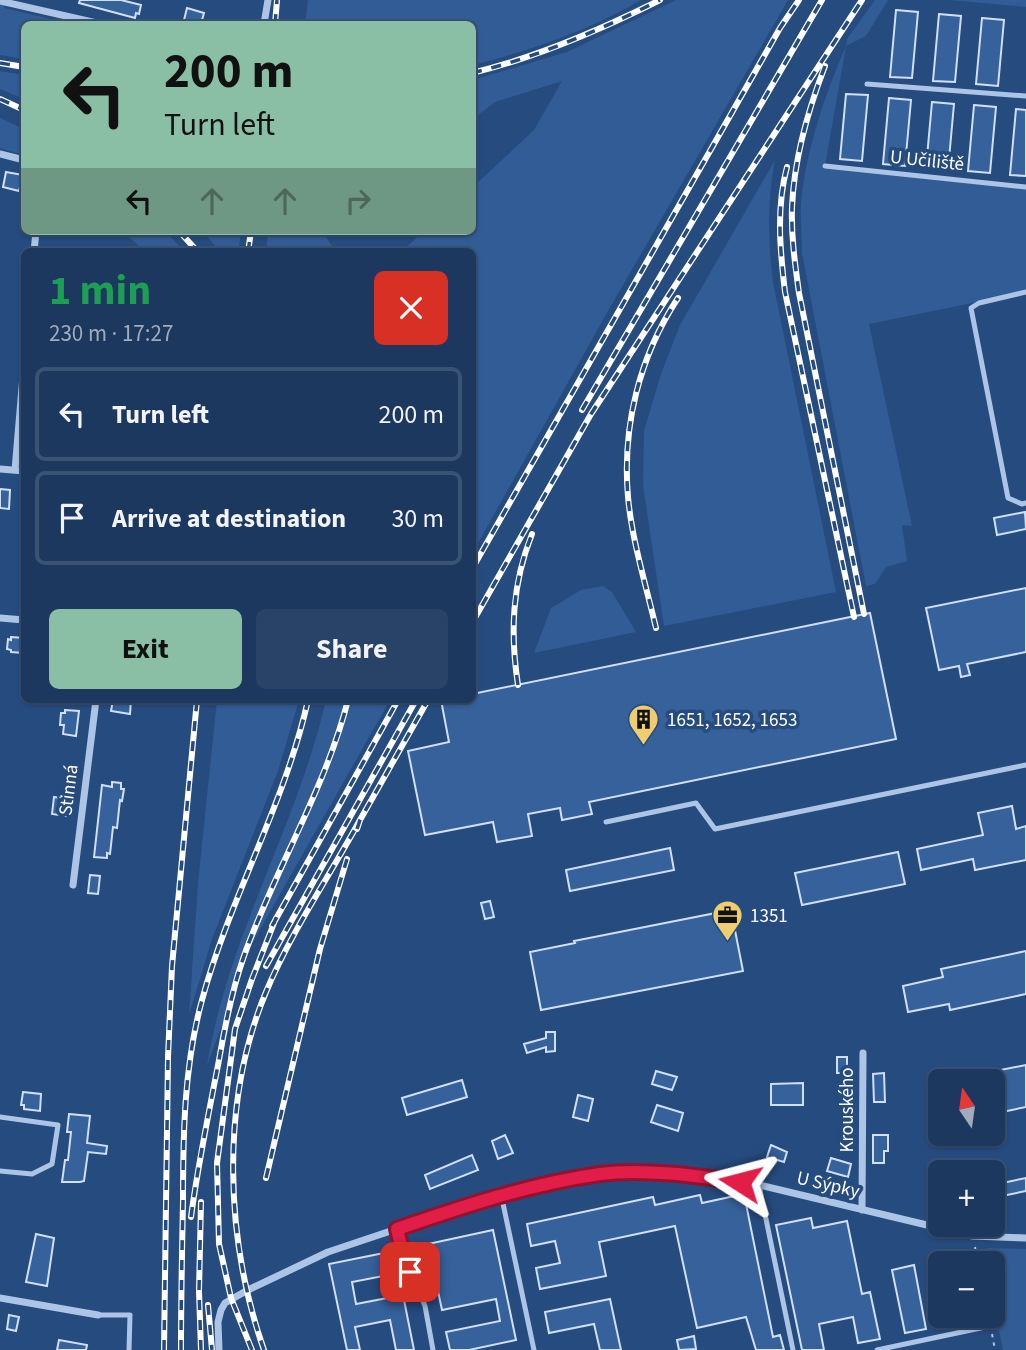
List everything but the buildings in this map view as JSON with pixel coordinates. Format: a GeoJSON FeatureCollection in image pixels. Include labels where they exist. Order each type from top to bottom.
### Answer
{"type":"FeatureCollection","features":[{"type":"Feature","properties":{"kind":"street"},"geometry":{"type":"LineString","coordinates":[[264,21],[268,0]]}},
{"type":"Feature","properties":{"kind":"street"},"geometry":{"type":"LineString","coordinates":[[0,1],[88,21]]}},
{"type":"Feature","properties":{"kind":"street"},"geometry":{"type":"LineString","coordinates":[[0,154],[21,159]]}},
{"type":"Feature","properties":{"kind":"street"},"geometry":{"type":"LineString","coordinates":[[15,470],[21,399]]}},
{"type":"Feature","properties":{"kind":"street"},"geometry":{"type":"LineString","coordinates":[[0,469],[21,471]]}},
{"type":"Feature","properties":{"kind":"street"},"geometry":{"type":"LineString","coordinates":[[0,618],[21,620]]}},
{"type":"Feature","properties":{"kind":"street","name":"Stinná"},"geometry":{"type":"LineString","coordinates":[[73,885],[96,703]]}},
{"type":"Feature","properties":{"kind":"street","name":"Krouského"},"geometry":{"type":"LineString","coordinates":[[862,1210],[863,1052]]}},
{"type":"Feature","properties":{"kind":"street","name":"U Sýpky"},"geometry":{"type":"LineString","coordinates":[[219,1350],[218,1322],[225,1303],[328,1252],[501,1194],[603,1173],[702,1176],[760,1185],[928,1225]]}},
{"type":"Feature","properties":{"kind":"street","name":"U Sýpky"},"geometry":{"type":"LineString","coordinates":[[1000,1237],[1026,1238]]}},
{"type":"Feature","properties":{"kind":"street"},"geometry":{"type":"LineString","coordinates":[[0,1298],[98,1315]]}},
{"type":"Feature","properties":{"kind":"lane"},"geometry":{"type":"LineString","coordinates":[[867,83],[1026,96]]}},
{"type":"Feature","properties":{"kind":"lane","name":"U Učiliště"},"geometry":{"type":"LineString","coordinates":[[825,166],[1026,187]]}},
{"type":"Feature","properties":{"kind":"lane"},"geometry":{"type":"LineString","coordinates":[[1026,292],[979,303],[971,308],[1007,498],[1026,503]]}},
{"type":"Feature","properties":{"kind":"lane"},"geometry":{"type":"LineString","coordinates":[[606,822],[696,803],[715,829],[1026,765]]}},
{"type":"Feature","properties":{"kind":"lane"},"geometry":{"type":"LineString","coordinates":[[0,1117],[58,1125],[52,1164],[32,1174],[0,1171]]}},
{"type":"Feature","properties":{"kind":"lane"},"geometry":{"type":"LineString","coordinates":[[760,1185],[793,1350]]}},
{"type":"Feature","properties":{"kind":"lane"},"geometry":{"type":"LineString","coordinates":[[501,1194],[534,1350]]}},
{"type":"Feature","properties":{"kind":"lane"},"geometry":{"type":"LineString","coordinates":[[397,1229],[403,1254],[425,1306],[433,1350]]}},
{"type":"Feature","properties":{"kind":"lane"},"geometry":{"type":"LineString","coordinates":[[98,1315],[130,1315],[129,1350]]}},
{"type":"Feature","properties":{"kind":"lane"},"geometry":{"type":"LineString","coordinates":[[877,1350],[981,1328]]}},
{"type":"Feature","properties":{"kind":"shaded area"},"geometry":{"type":"Polygon","coordinates":[[[0,0],[6,0],[4,8],[59,21],[21,21],[21,58],[0,55],[0,0]]]}},
{"type":"Feature","properties":{"kind":"shaded area"},"geometry":{"type":"Polygon","coordinates":[[[308,0],[641,0],[601,21],[559,38],[476,64],[476,21],[305,21],[308,0]]]}},
{"type":"Feature","properties":{"kind":"shaded area"},"geometry":{"type":"Polygon","coordinates":[[[676,0],[788,0],[608,311],[476,547],[476,248],[405,248],[420,235],[476,235],[476,184],[534,130],[562,81],[495,102],[476,117],[476,79],[567,52],[676,0]]]}},
{"type":"Feature","properties":{"kind":"shaded area"},"geometry":{"type":"Polygon","coordinates":[[[875,0],[888,0],[866,36],[846,46],[847,39],[875,0]]]}},
{"type":"Feature","properties":{"kind":"shaded area"},"geometry":{"type":"Polygon","coordinates":[[[950,0],[1026,0],[1026,7],[950,0]]]}},
{"type":"Feature","properties":{"kind":"shaded area"},"geometry":{"type":"Polygon","coordinates":[[[846,46],[825,166],[1026,187],[1026,292],[869,324],[912,526],[902,525],[907,561],[886,567],[875,584],[866,586],[802,253],[801,203],[807,163],[824,103],[846,46]]]}},
{"type":"Feature","properties":{"kind":"shaded area"},"geometry":{"type":"Polygon","coordinates":[[[0,71],[21,74],[21,98],[0,89],[0,71]]]}},
{"type":"Feature","properties":{"kind":"shaded area"},"geometry":{"type":"Polygon","coordinates":[[[0,118],[21,128],[21,154],[0,148],[0,118]]]}},
{"type":"Feature","properties":{"kind":"shaded area"},"geometry":{"type":"Polygon","coordinates":[[[775,160],[769,221],[773,282],[836,592],[664,626],[643,485],[644,431],[661,374],[680,325],[775,160]]]}},
{"type":"Feature","properties":{"kind":"shaded area"},"geometry":{"type":"Polygon","coordinates":[[[127,235],[169,235],[181,248],[141,248],[127,235]]]}},
{"type":"Feature","properties":{"kind":"shaded area"},"geometry":{"type":"Polygon","coordinates":[[[206,235],[240,235],[239,248],[217,248],[206,235]]]}},
{"type":"Feature","properties":{"kind":"shaded area"},"geometry":{"type":"Polygon","coordinates":[[[268,235],[325,235],[333,248],[266,248],[268,235]]]}},
{"type":"Feature","properties":{"kind":"shaded area"},"geometry":{"type":"Polygon","coordinates":[[[603,586],[612,592],[636,632],[534,653],[551,608],[581,590],[603,586]]]}},
{"type":"Feature","properties":{"kind":"shaded area"},"geometry":{"type":"Polygon","coordinates":[[[217,703],[298,703],[278,771],[212,939],[189,1015],[198,883],[217,703]]]}},
{"type":"Feature","properties":{"kind":"shaded area"},"geometry":{"type":"Polygon","coordinates":[[[325,703],[388,703],[244,958],[207,1066],[230,973],[313,747],[325,703]]]}},
{"type":"Feature","properties":{"kind":"shaded area"},"geometry":{"type":"Polygon","coordinates":[[[1026,1249],[1026,1350],[1003,1350],[998,1328],[1005,1328],[1005,1251],[982,1250],[1026,1249]]]}},
{"type":"Feature","properties":{"kind":"railway"},"geometry":{"type":"LineString","coordinates":[[275,21],[277,0]]}},
{"type":"Feature","properties":{"kind":"railway"},"geometry":{"type":"LineString","coordinates":[[476,72],[568,42],[660,0]]}},
{"type":"Feature","properties":{"kind":"railway"},"geometry":{"type":"LineString","coordinates":[[476,562],[780,28],[799,0]]}},
{"type":"Feature","properties":{"kind":"railway"},"geometry":{"type":"LineString","coordinates":[[582,410],[822,0]]}},
{"type":"Feature","properties":{"kind":"railway"},"geometry":{"type":"LineString","coordinates":[[476,616],[591,414],[862,0]]}},
{"type":"Feature","properties":{"kind":"railway"},"geometry":{"type":"LineString","coordinates":[[0,63],[21,66]]}},
{"type":"Feature","properties":{"kind":"railway"},"geometry":{"type":"LineString","coordinates":[[825,66],[799,153],[793,189],[793,239],[799,293],[864,614]]}},
{"type":"Feature","properties":{"kind":"railway"},"geometry":{"type":"LineString","coordinates":[[0,99],[21,109]]}},
{"type":"Feature","properties":{"kind":"railway"},"geometry":{"type":"LineString","coordinates":[[787,167],[780,213],[785,292],[854,617]]}},
{"type":"Feature","properties":{"kind":"railway"},"geometry":{"type":"LineString","coordinates":[[183,235],[194,248]]}},
{"type":"Feature","properties":{"kind":"railway"},"geometry":{"type":"LineString","coordinates":[[249,248],[250,235]]}},
{"type":"Feature","properties":{"kind":"railway"},"geometry":{"type":"LineString","coordinates":[[656,628],[630,513],[628,445],[643,368],[664,321],[678,298]]}},
{"type":"Feature","properties":{"kind":"railway"},"geometry":{"type":"LineString","coordinates":[[518,685],[514,609],[520,571],[532,534]]}},
{"type":"Feature","properties":{"kind":"railway"},"geometry":{"type":"LineString","coordinates":[[164,1350],[168,1057],[172,966],[197,703]]}},
{"type":"Feature","properties":{"kind":"railway"},"geometry":{"type":"LineString","coordinates":[[181,1350],[184,1125],[191,1050],[214,962],[286,776],[307,703]]}},
{"type":"Feature","properties":{"kind":"railway"},"geometry":{"type":"LineString","coordinates":[[191,1217],[232,995],[256,924],[313,798],[347,703]]}},
{"type":"Feature","properties":{"kind":"railway"},"geometry":{"type":"LineString","coordinates":[[272,926],[396,703]]}},
{"type":"Feature","properties":{"kind":"railway"},"geometry":{"type":"LineString","coordinates":[[266,966],[414,703]]}},
{"type":"Feature","properties":{"kind":"railway"},"geometry":{"type":"LineString","coordinates":[[357,829],[426,703]]}},
{"type":"Feature","properties":{"kind":"railway"},"geometry":{"type":"LineString","coordinates":[[264,1350],[241,1263],[235,1217],[235,1124],[241,1079],[251,1034],[276,970],[360,820]]}},
{"type":"Feature","properties":{"kind":"railway"},"geometry":{"type":"LineString","coordinates":[[266,1178],[320,949],[347,859]]}},
{"type":"Feature","properties":{"kind":"railway"},"geometry":{"type":"LineString","coordinates":[[252,1350],[231,1298],[219,1244],[217,1163],[235,1029],[276,918]]}},
{"type":"Feature","properties":{"kind":"railway"},"geometry":{"type":"LineString","coordinates":[[201,1202],[201,1350]]}},
{"type":"Feature","properties":{"kind":"railway"},"geometry":{"type":"LineString","coordinates":[[208,1305],[212,1350]]}},
{"type":"Feature","properties":{"kind":"place","name":"1651, 1652, 1653"},"geometry":{"type":"Point","coordinates":[644,747]}},
{"type":"Feature","properties":{"kind":"place","name":"1351"},"geometry":{"type":"Point","coordinates":[727,943]}},
{"type":"Feature","properties":{"kind":"route"},"geometry":{"type":"LineString","coordinates":[[410,1272],[397,1229],[501,1194],[603,1173],[702,1176],[740,1182]]}}]}
